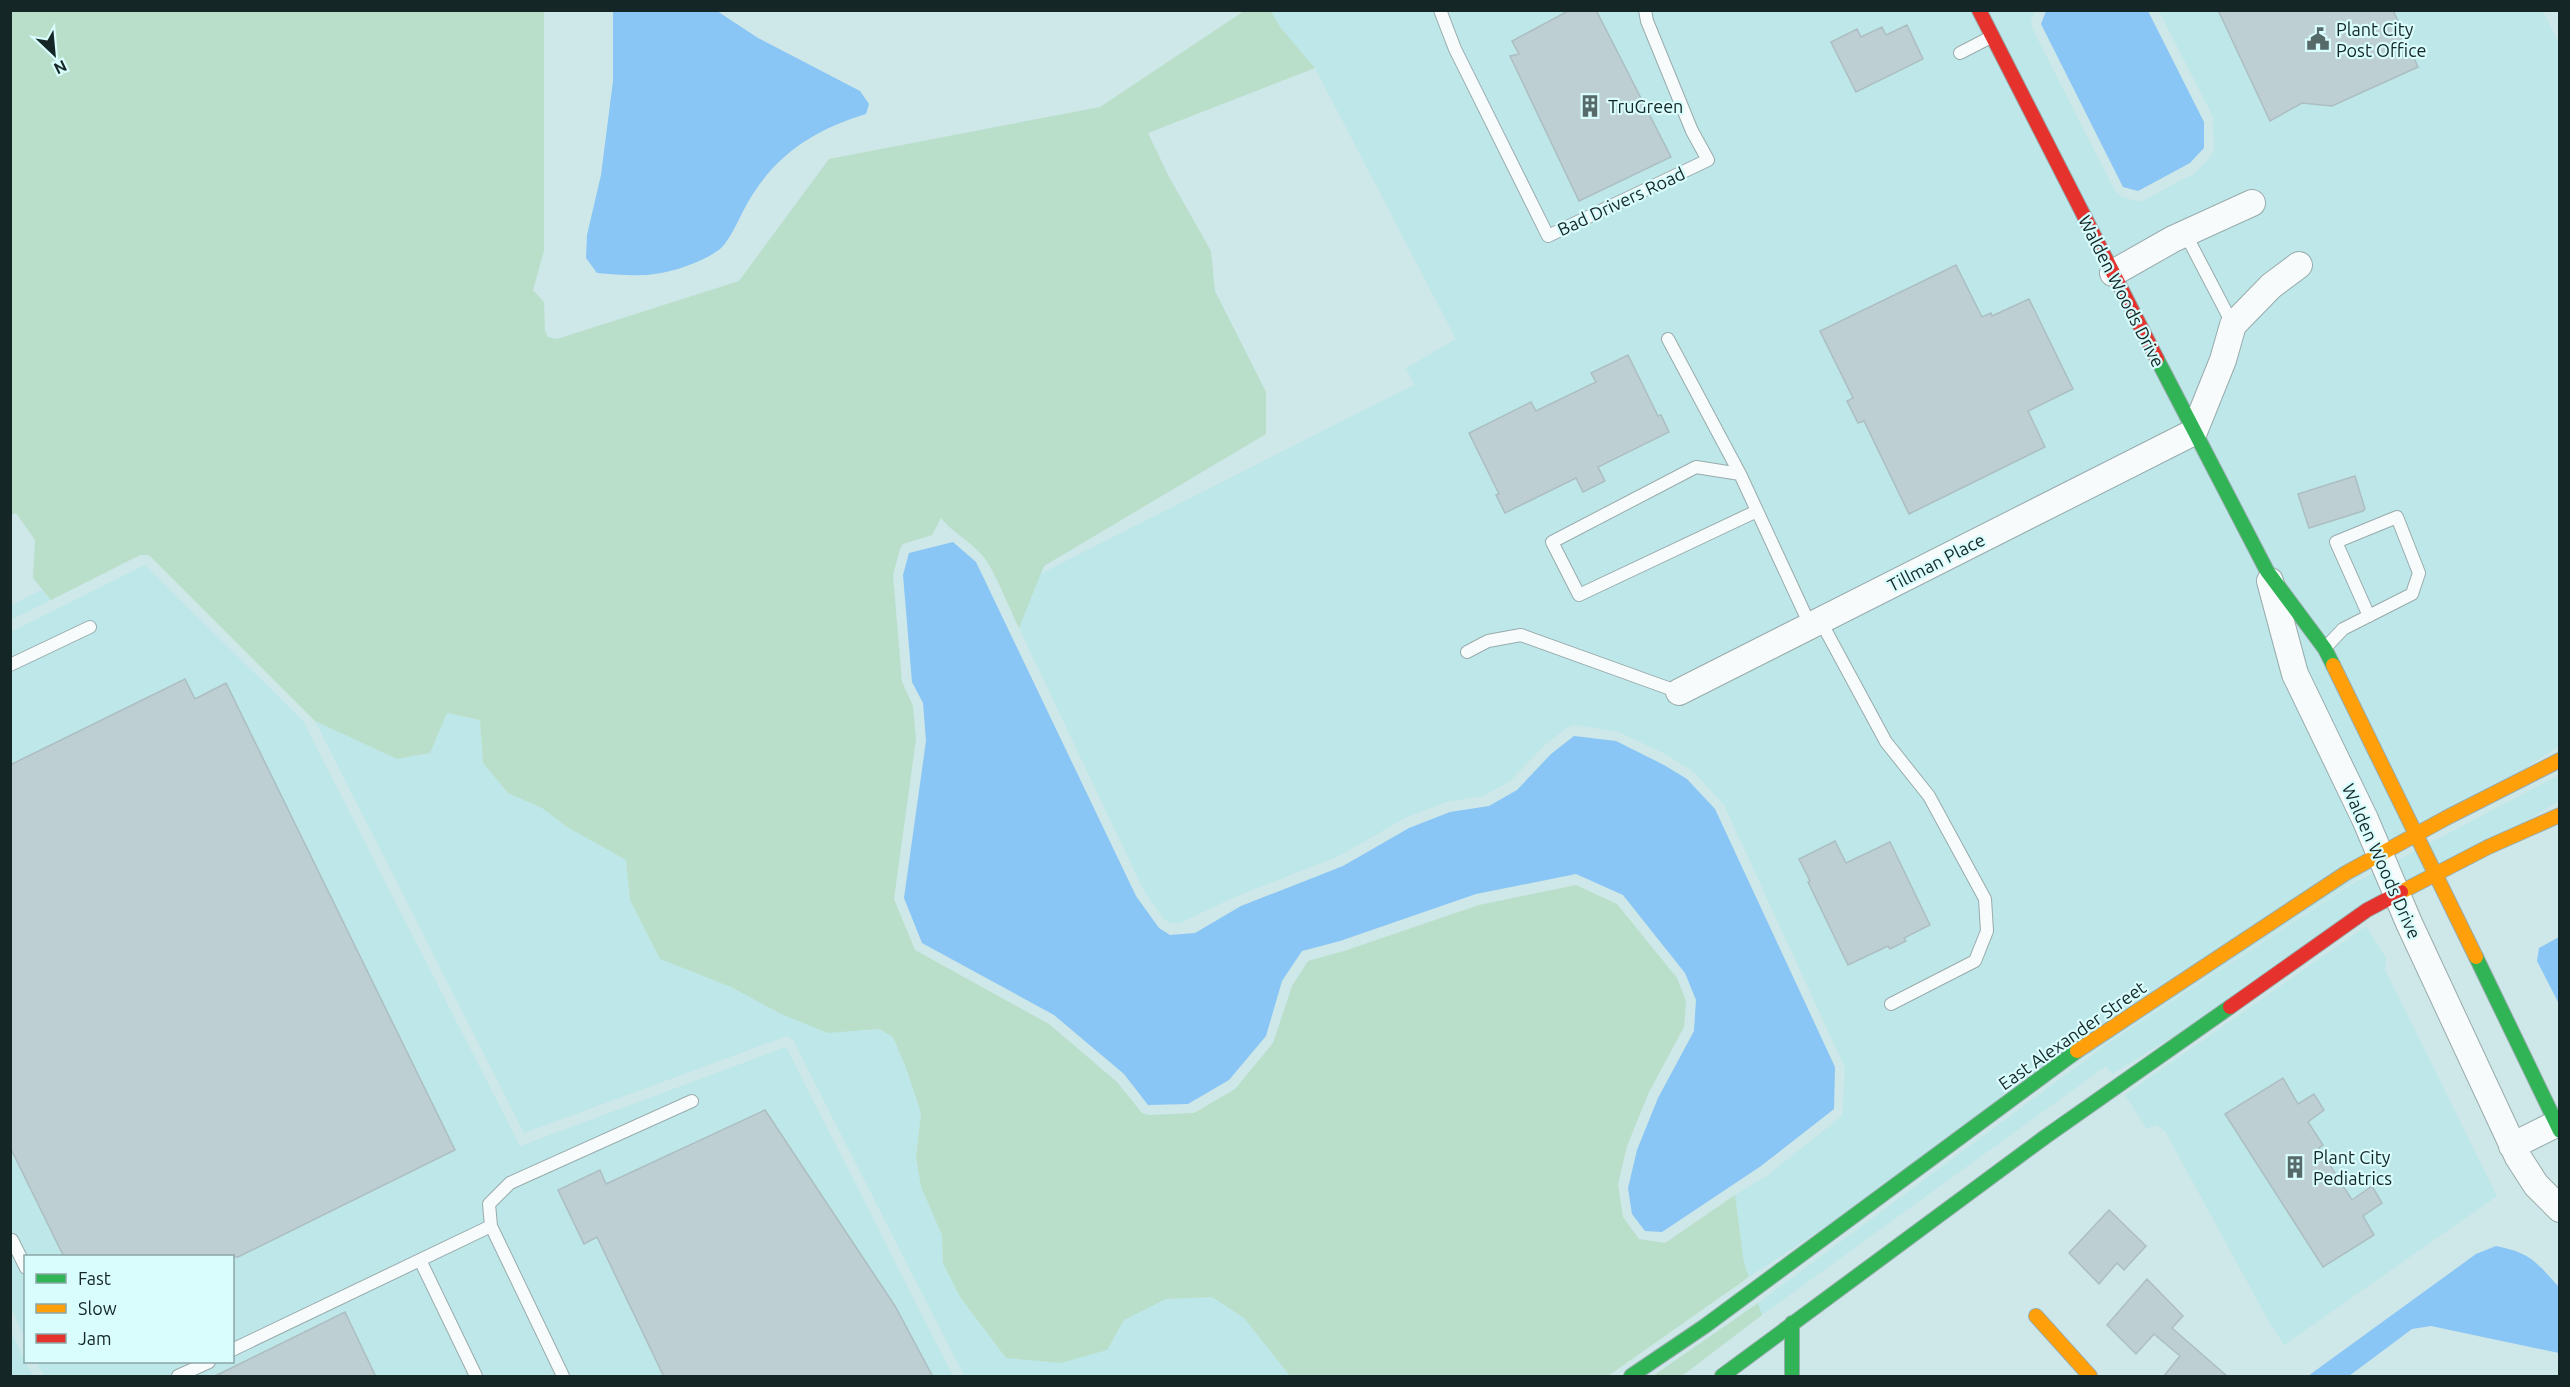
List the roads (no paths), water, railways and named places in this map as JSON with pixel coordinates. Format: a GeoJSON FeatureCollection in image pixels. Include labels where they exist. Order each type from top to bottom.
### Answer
{"type":"FeatureCollection","features":[{"type":"Feature","properties":{"kind":"main road","name":"Walden Woods Drive"},"geometry":{"type":"LineString","coordinates":[[1979,10],[2267,571],[2325,649],[2436,873],[2558,1128]]}},
{"type":"Feature","properties":{"kind":"main road","name":"East Alexander Street"},"geometry":{"type":"LineString","coordinates":[[1630,1377],[1705,1326],[2103,1032],[2346,873],[2559,760]]}},
{"type":"Feature","properties":{"kind":"main road"},"geometry":{"type":"LineString","coordinates":[[1722,1377],[2045,1137],[2367,910],[2436,873],[2559,815]]}},
{"type":"Feature","properties":{"kind":"main road"},"geometry":{"type":"LineString","coordinates":[[2036,1316],[2090,1377]]}},
{"type":"Feature","properties":{"kind":"main road"},"geometry":{"type":"LineString","coordinates":[[1792,1323],[1792,1377]]}},
{"type":"Feature","properties":{"kind":"street"},"geometry":{"type":"LineString","coordinates":[[2112,273],[2185,233],[2252,203]]}},
{"type":"Feature","properties":{"kind":"street"},"geometry":{"type":"LineString","coordinates":[[2194,432],[2223,360],[2233,325],[2271,286],[2299,265]]}},
{"type":"Feature","properties":{"kind":"street","name":"Tillman Place"},"geometry":{"type":"LineString","coordinates":[[1679,692],[2194,432]]}},
{"type":"Feature","properties":{"kind":"street","name":"Walden Woods Drive"},"geometry":{"type":"LineString","coordinates":[[2267,571],[2295,674],[2512,1146],[2536,1185],[2559,1209]]}},
{"type":"Feature","properties":{"kind":"street","name":"Walden Woods Drive"},"geometry":{"type":"LineString","coordinates":[[2512,1146],[2558,1128]]}},
{"type":"Feature","properties":{"kind":"lane","name":"Bad Drivers Road"},"geometry":{"type":"LineString","coordinates":[[1440,10],[1455,49],[1548,236],[1708,160],[1688,120],[1647,21],[1645,10]]}},
{"type":"Feature","properties":{"kind":"lane"},"geometry":{"type":"LineString","coordinates":[[1960,53],[1992,37]]}},
{"type":"Feature","properties":{"kind":"lane"},"geometry":{"type":"LineString","coordinates":[[2185,233],[2233,325]]}},
{"type":"Feature","properties":{"kind":"lane"},"geometry":{"type":"LineString","coordinates":[[1668,339],[1815,622],[1886,742],[1929,796],[1985,899],[1987,931],[1975,962],[1891,1004]]}},
{"type":"Feature","properties":{"kind":"lane"},"geometry":{"type":"LineString","coordinates":[[1740,474],[1696,467],[1552,542],[1579,595],[1757,511]]}},
{"type":"Feature","properties":{"kind":"lane"},"geometry":{"type":"LineString","coordinates":[[2325,649],[2343,629],[2369,616],[2412,594],[2419,573],[2397,517],[2336,542],[2369,616]]}},
{"type":"Feature","properties":{"kind":"lane"},"geometry":{"type":"LineString","coordinates":[[10,665],[90,627]]}},
{"type":"Feature","properties":{"kind":"lane"},"geometry":{"type":"LineString","coordinates":[[1467,652],[1488,641],[1521,635],[1679,692]]}},
{"type":"Feature","properties":{"kind":"lane"},"geometry":{"type":"LineString","coordinates":[[563,1377],[491,1226],[489,1204],[510,1183],[692,1101]]}},
{"type":"Feature","properties":{"kind":"lane"},"geometry":{"type":"LineString","coordinates":[[234,1349],[491,1226]]}},
{"type":"Feature","properties":{"kind":"lane"},"geometry":{"type":"LineString","coordinates":[[11,1239],[24,1264]]}},
{"type":"Feature","properties":{"kind":"lane"},"geometry":{"type":"LineString","coordinates":[[420,1260],[476,1377]]}},
{"type":"Feature","properties":{"kind":"lane"},"geometry":{"type":"LineString","coordinates":[[178,1377],[207,1363]]}},
{"type":"Feature","properties":{"kind":"water"},"geometry":{"type":"Polygon","coordinates":[[[613,11],[717,11],[758,38],[860,91],[869,104],[866,114],[813,136],[784,157],[759,185],[724,245],[712,254],[694,263],[662,273],[620,275],[597,273],[586,258],[587,235],[601,175],[613,81],[613,11]]]}},
{"type":"Feature","properties":{"kind":"water"},"geometry":{"type":"Polygon","coordinates":[[[2046,11],[2148,11],[2204,122],[2204,148],[2190,163],[2138,191],[2123,187],[2041,24],[2046,11]]]}},
{"type":"Feature","properties":{"kind":"water"},"geometry":{"type":"Polygon","coordinates":[[[953,542],[976,562],[1136,896],[1159,928],[1170,935],[1195,933],[1241,906],[1343,866],[1409,828],[1450,812],[1489,806],[1517,790],[1551,754],[1574,736],[1616,741],[1687,779],[1715,809],[1835,1067],[1834,1109],[1761,1166],[1662,1232],[1645,1231],[1632,1214],[1628,1188],[1637,1150],[1658,1098],[1694,1031],[1696,1000],[1685,973],[1623,895],[1576,874],[1476,894],[1340,941],[1302,951],[1282,981],[1266,1036],[1229,1080],[1188,1104],[1148,1105],[1124,1074],[1054,1015],[922,943],[904,898],[926,741],[923,703],[912,682],[903,575],[909,553],[953,542]]]}},
{"type":"Feature","properties":{"kind":"water"},"geometry":{"type":"Polygon","coordinates":[[[2559,937],[2559,1004],[2537,961],[2539,948],[2559,937]]]}},
{"type":"Feature","properties":{"kind":"water"},"geometry":{"type":"Polygon","coordinates":[[[2496,1246],[2525,1255],[2559,1287],[2559,1353],[2431,1326],[2412,1329],[2349,1376],[2308,1376],[2476,1254],[2496,1246]]]}},
{"type":"Feature","properties":{"kind":"place","name":"Plant City Post Office"},"geometry":{"type":"Point","coordinates":[2318,39]}},
{"type":"Feature","properties":{"kind":"place","name":"TruGreen"},"geometry":{"type":"Point","coordinates":[1590,106]}},
{"type":"Feature","properties":{"kind":"place","name":"Plant City Pediatrics"},"geometry":{"type":"Point","coordinates":[2295,1167]}}]}
